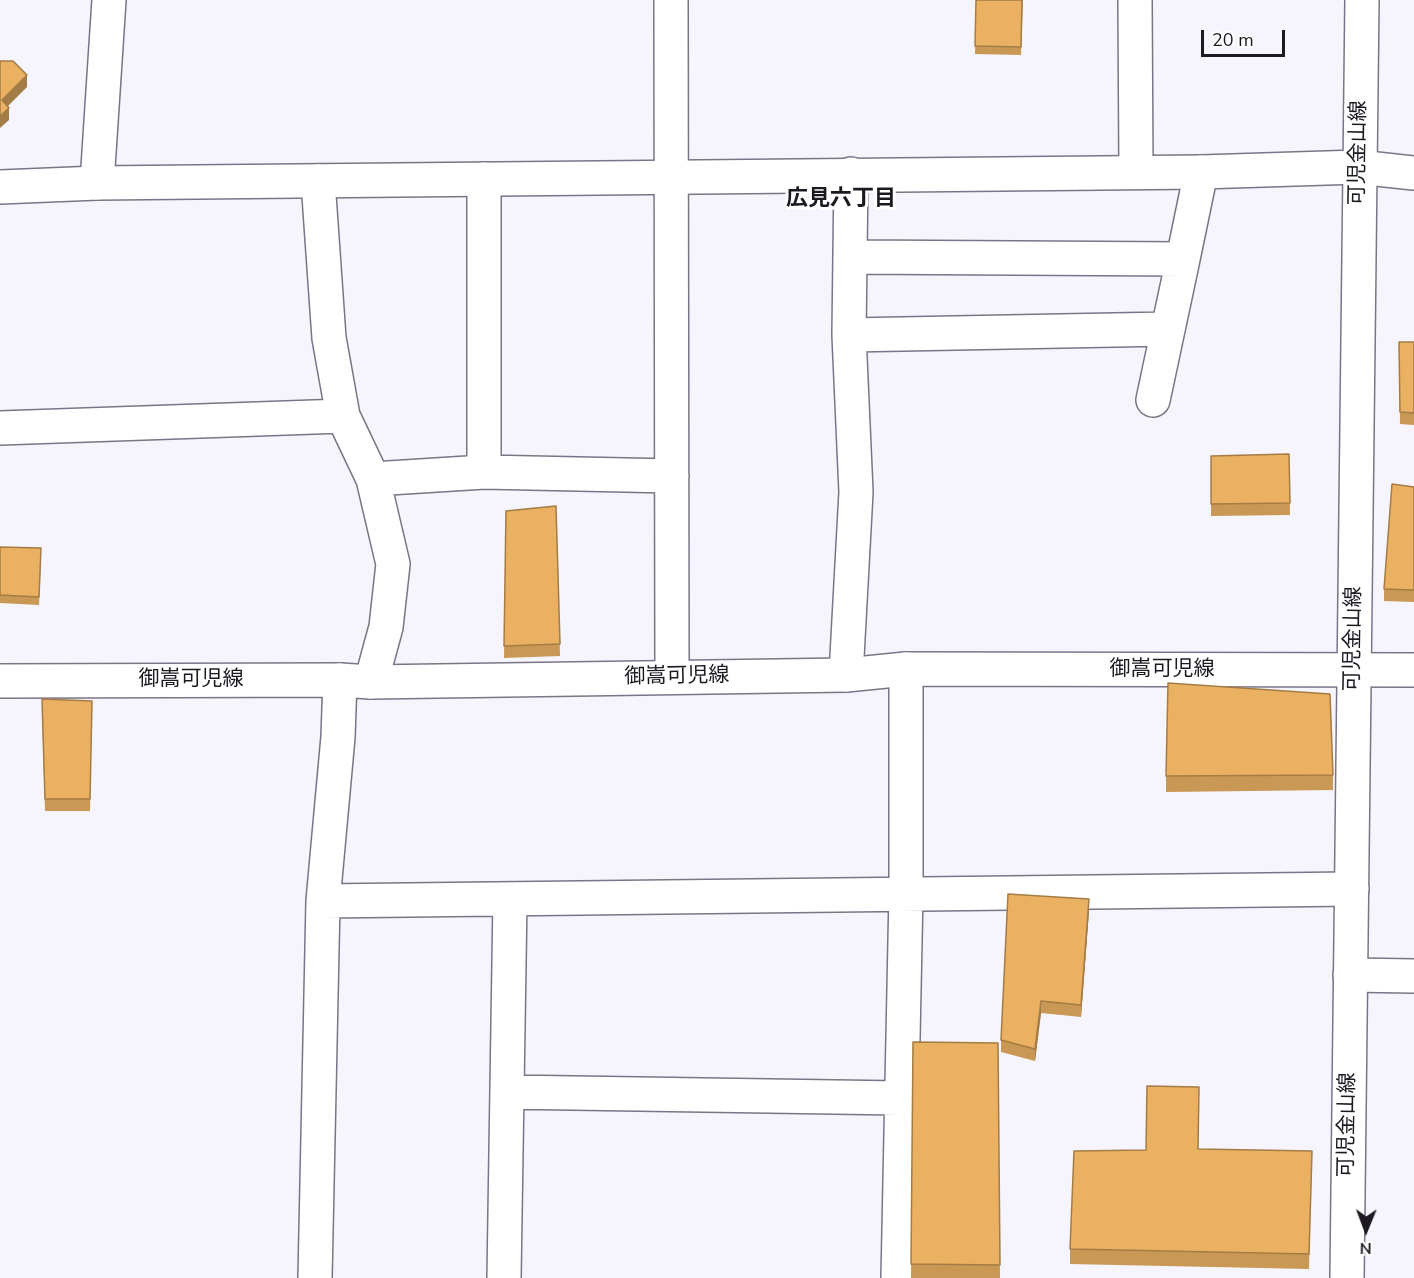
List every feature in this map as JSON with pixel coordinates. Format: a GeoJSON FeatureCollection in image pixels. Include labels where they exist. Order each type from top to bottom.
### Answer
{"type":"FeatureCollection","features":[{"type":"Feature","properties":{"kind":"street"},"geometry":{"type":"LineString","coordinates":[[98,183],[109,0]]}},
{"type":"Feature","properties":{"kind":"street"},"geometry":{"type":"LineString","coordinates":[[671,0],[672,677]]}},
{"type":"Feature","properties":{"kind":"street"},"geometry":{"type":"LineString","coordinates":[[1135,0],[1136,171]]}},
{"type":"Feature","properties":{"kind":"street","name":"可児金山線"},"geometry":{"type":"LineString","coordinates":[[1347,1278],[1358,167],[1362,0]]}},
{"type":"Feature","properties":{"kind":"street"},"geometry":{"type":"LineString","coordinates":[[0,187],[98,183],[1201,172],[1358,167],[1414,173]]}},
{"type":"Feature","properties":{"kind":"street"},"geometry":{"type":"LineString","coordinates":[[1154,400],[1201,172]]}},
{"type":"Feature","properties":{"kind":"street"},"geometry":{"type":"LineString","coordinates":[[846,675],[856,492],[849,335],[852,174]]}},
{"type":"Feature","properties":{"kind":"street"},"geometry":{"type":"LineString","coordinates":[[484,179],[484,472]]}},
{"type":"Feature","properties":{"kind":"street"},"geometry":{"type":"LineString","coordinates":[[315,1278],[323,901],[338,737],[356,681],[386,627],[393,564],[373,479],[343,416],[329,338],[318,181]]}},
{"type":"Feature","properties":{"kind":"street"},"geometry":{"type":"LineString","coordinates":[[850,257],[1184,259]]}},
{"type":"Feature","properties":{"kind":"street"},"geometry":{"type":"LineString","coordinates":[[849,335],[1168,329]]}},
{"type":"Feature","properties":{"kind":"street"},"geometry":{"type":"LineString","coordinates":[[0,428],[343,416]]}},
{"type":"Feature","properties":{"kind":"street"},"geometry":{"type":"LineString","coordinates":[[373,479],[484,472],[672,476]]}},
{"type":"Feature","properties":{"kind":"street"},"geometry":{"type":"LineString","coordinates":[[898,1278],[906,893],[906,669]]}},
{"type":"Feature","properties":{"kind":"street","name":"御嵩可児線"},"geometry":{"type":"LineString","coordinates":[[0,681],[356,681],[846,675],[906,669],[1414,670]]}},
{"type":"Feature","properties":{"kind":"street"},"geometry":{"type":"LineString","coordinates":[[323,901],[1352,889]]}},
{"type":"Feature","properties":{"kind":"street"},"geometry":{"type":"LineString","coordinates":[[504,1278],[510,899]]}},
{"type":"Feature","properties":{"kind":"street"},"geometry":{"type":"LineString","coordinates":[[1350,975],[1414,976]]}},
{"type":"Feature","properties":{"kind":"street"},"geometry":{"type":"LineString","coordinates":[[507,1092],[900,1098]]}},
{"type":"Feature","properties":{"kind":"building"},"geometry":{"type":"Polygon","coordinates":[[[976,0],[1022,0],[1021,47],[975,46],[976,0]]]}},
{"type":"Feature","properties":{"kind":"building"},"geometry":{"type":"Polygon","coordinates":[[[0,61],[13,61],[27,75],[2,100],[9,108],[0,116],[0,61]]]}},
{"type":"Feature","properties":{"kind":"building"},"geometry":{"type":"Polygon","coordinates":[[[1399,342],[1414,342],[1414,413],[1400,412],[1399,342]]]}},
{"type":"Feature","properties":{"kind":"building"},"geometry":{"type":"Polygon","coordinates":[[[1289,454],[1290,503],[1211,504],[1211,456],[1289,454]]]}},
{"type":"Feature","properties":{"kind":"building"},"geometry":{"type":"Polygon","coordinates":[[[1392,484],[1414,487],[1414,590],[1384,589],[1392,484]]]}},
{"type":"Feature","properties":{"kind":"building"},"geometry":{"type":"Polygon","coordinates":[[[556,506],[560,644],[504,646],[506,511],[556,506]]]}},
{"type":"Feature","properties":{"kind":"building"},"geometry":{"type":"Polygon","coordinates":[[[0,547],[41,548],[39,597],[0,595],[0,547]]]}},
{"type":"Feature","properties":{"kind":"building"},"geometry":{"type":"Polygon","coordinates":[[[1168,683],[1330,694],[1333,775],[1166,776],[1168,683]]]}},
{"type":"Feature","properties":{"kind":"building"},"geometry":{"type":"Polygon","coordinates":[[[42,699],[92,701],[90,799],[45,799],[42,699]]]}},
{"type":"Feature","properties":{"kind":"building"},"geometry":{"type":"Polygon","coordinates":[[[1008,894],[1089,899],[1081,1005],[1041,1001],[1035,1049],[1001,1040],[1008,894]]]}},
{"type":"Feature","properties":{"kind":"building"},"geometry":{"type":"Polygon","coordinates":[[[913,1042],[998,1043],[1000,1265],[911,1264],[913,1042]]]}},
{"type":"Feature","properties":{"kind":"building"},"geometry":{"type":"Polygon","coordinates":[[[1147,1086],[1199,1087],[1198,1149],[1312,1151],[1309,1254],[1070,1249],[1074,1151],[1146,1150],[1147,1086]]]}},
{"type":"Feature","properties":{"kind":"district","name":"広見六丁目"},"geometry":{"type":"Point","coordinates":[841,200]}}]}
